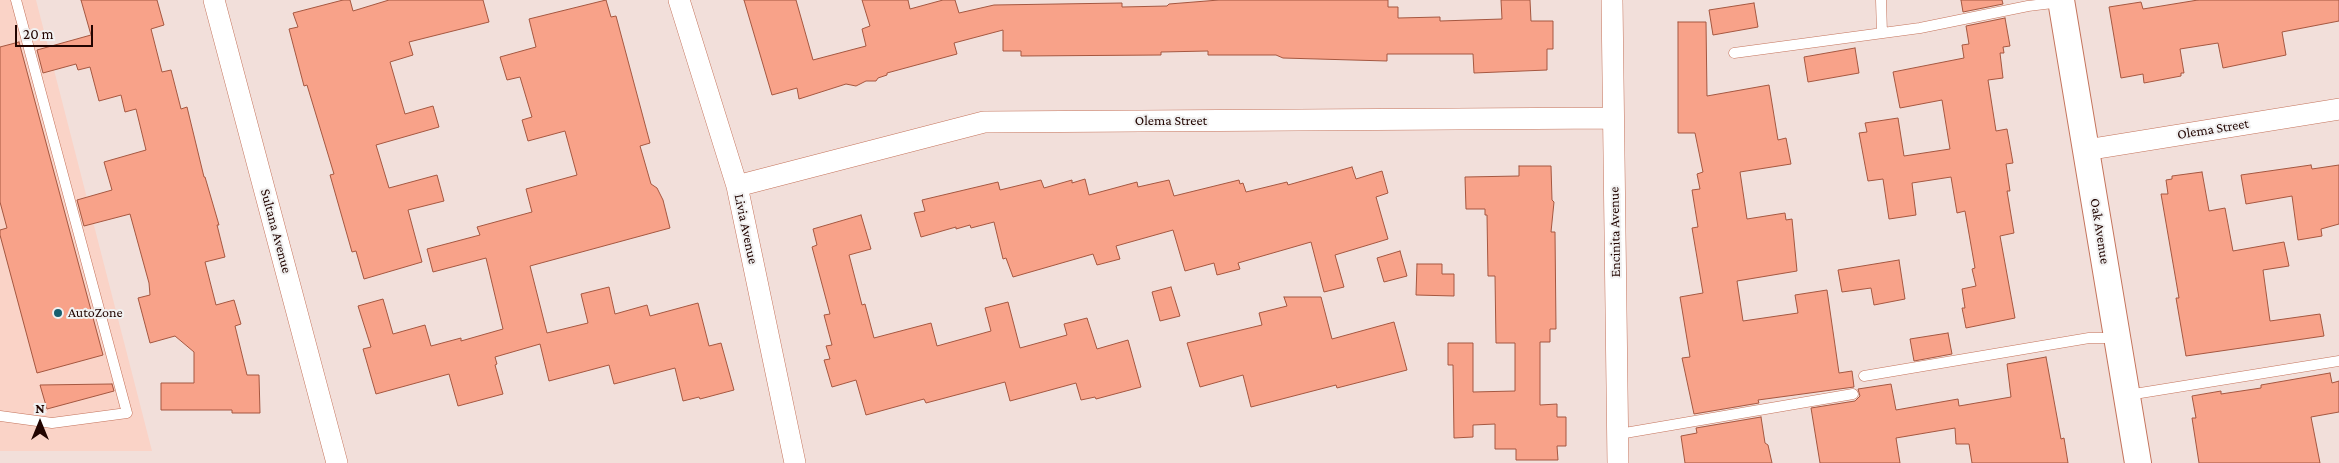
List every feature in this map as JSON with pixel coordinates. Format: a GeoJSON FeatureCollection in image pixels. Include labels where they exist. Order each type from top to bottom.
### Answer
{"type":"FeatureCollection","features":[{"type":"Feature","properties":{"kind":"street","name":"Sultana Avenue"},"geometry":{"type":"LineString","coordinates":[[214,0],[337,463]]}},
{"type":"Feature","properties":{"kind":"street","name":"Livia Avenue"},"geometry":{"type":"LineString","coordinates":[[679,0],[737,186],[795,463]]}},
{"type":"Feature","properties":{"kind":"street","name":"Encinita Avenue"},"geometry":{"type":"LineString","coordinates":[[1612,0],[1618,463]]}},
{"type":"Feature","properties":{"kind":"street","name":"Oak Avenue"},"geometry":{"type":"LineString","coordinates":[[2061,1],[2138,463]]}},
{"type":"Feature","properties":{"kind":"street","name":"Olema Street"},"geometry":{"type":"LineString","coordinates":[[2086,150],[2339,109]]}},
{"type":"Feature","properties":{"kind":"street","name":"Olema Street"},"geometry":{"type":"LineString","coordinates":[[737,186],[984,122],[1613,118]]}},
{"type":"Feature","properties":{"kind":"lane"},"geometry":{"type":"LineString","coordinates":[[0,416],[52,423],[127,413],[16,0]]}},
{"type":"Feature","properties":{"kind":"lane"},"geometry":{"type":"LineString","coordinates":[[1881,0],[1882,33]]}},
{"type":"Feature","properties":{"kind":"lane"},"geometry":{"type":"LineString","coordinates":[[1734,53],[1920,28],[2061,1]]}},
{"type":"Feature","properties":{"kind":"lane"},"geometry":{"type":"LineString","coordinates":[[1864,376],[2089,338],[2117,338]]}},
{"type":"Feature","properties":{"kind":"lane"},"geometry":{"type":"LineString","coordinates":[[2127,396],[2339,361]]}},
{"type":"Feature","properties":{"kind":"lane"},"geometry":{"type":"LineString","coordinates":[[1619,434],[1853,394]]}},
{"type":"Feature","properties":{"kind":"shaded area"},"geometry":{"type":"Polygon","coordinates":[[[0,0],[36,0],[152,451],[0,451],[0,0]]]}},
{"type":"Feature","properties":{"kind":"building"},"geometry":{"type":"Polygon","coordinates":[[[81,0],[157,0],[164,25],[151,29],[162,72],[171,70],[181,109],[187,107],[204,177],[219,225],[217,225],[225,257],[205,262],[216,305],[234,300],[241,324],[235,326],[247,375],[259,375],[260,413],[232,413],[232,410],[161,410],[161,383],[194,383],[194,352],[175,336],[150,343],[138,298],[150,295],[149,283],[130,214],[84,226],[77,200],[112,190],[104,162],[146,150],[136,109],[125,112],[121,95],[99,101],[90,67],[78,70],[76,64],[43,73],[37,50],[91,35],[81,0]]]}},
{"type":"Feature","properties":{"kind":"building"},"geometry":{"type":"Polygon","coordinates":[[[343,0],[350,0],[353,11],[389,0],[483,0],[489,22],[409,42],[413,55],[390,62],[405,114],[433,106],[439,127],[376,145],[389,188],[437,175],[444,201],[408,210],[422,262],[364,279],[356,251],[352,252],[330,175],[334,174],[307,85],[304,86],[289,29],[298,27],[293,13],[343,0]]]}},
{"type":"Feature","properties":{"kind":"building"},"geometry":{"type":"Polygon","coordinates":[[[606,0],[611,17],[616,16],[650,143],[640,146],[651,184],[657,188],[663,200],[670,228],[530,266],[547,333],[588,323],[581,294],[609,287],[615,314],[647,305],[650,316],[698,303],[709,346],[721,343],[734,390],[700,399],[699,397],[683,401],[675,368],[614,384],[609,365],[549,381],[540,344],[495,357],[497,364],[495,365],[503,394],[458,406],[449,374],[376,394],[363,349],[371,347],[358,306],[383,299],[393,334],[425,325],[431,346],[461,338],[461,341],[503,329],[486,258],[433,272],[427,249],[480,235],[477,227],[532,212],[526,189],[577,175],[565,131],[528,141],[522,120],[532,117],[520,77],[507,80],[500,57],[536,47],[529,19],[606,0]]]}},
{"type":"Feature","properties":{"kind":"building"},"geometry":{"type":"Polygon","coordinates":[[[744,0],[796,0],[813,60],[866,46],[862,29],[870,26],[862,0],[908,0],[910,9],[943,0],[955,0],[959,13],[994,5],[1122,3],[1122,7],[1167,6],[1169,4],[1219,0],[1388,0],[1388,7],[1398,7],[1398,18],[1440,17],[1440,21],[1502,19],[1501,0],[1530,0],[1531,21],[1553,21],[1553,49],[1547,49],[1547,70],[1474,73],[1473,54],[1387,54],[1387,61],[1283,58],[1276,55],[1208,55],[1208,51],[1161,52],[1161,55],[1021,56],[1021,51],[1003,51],[1003,30],[954,43],[957,54],[887,73],[887,75],[878,78],[876,81],[866,81],[856,86],[846,84],[799,99],[797,88],[772,95],[744,0]]]}},
{"type":"Feature","properties":{"kind":"building"},"geometry":{"type":"Polygon","coordinates":[[[1961,0],[2002,0],[2003,4],[1963,12],[1961,0]]]}},
{"type":"Feature","properties":{"kind":"building"},"geometry":{"type":"Polygon","coordinates":[[[2198,0],[2339,0],[2339,21],[2282,32],[2286,55],[2223,68],[2218,43],[2180,49],[2184,73],[2181,73],[2181,76],[2144,83],[2143,74],[2121,78],[2109,7],[2141,2],[2143,9],[2198,0]]]}},
{"type":"Feature","properties":{"kind":"building"},"geometry":{"type":"Polygon","coordinates":[[[1754,3],[1758,27],[1713,35],[1709,10],[1754,3]]]}},
{"type":"Feature","properties":{"kind":"building"},"geometry":{"type":"Polygon","coordinates":[[[2005,18],[2010,46],[2003,47],[2004,53],[2000,53],[2003,78],[1988,80],[1996,131],[2007,129],[2013,163],[2006,164],[2010,191],[2007,191],[2014,233],[2000,236],[2015,318],[1966,328],[1962,308],[1965,308],[1962,289],[1976,286],[1972,269],[1975,268],[1965,211],[1957,213],[1951,177],[1912,183],[1916,215],[1889,219],[1883,179],[1868,181],[1859,133],[1867,132],[1865,123],[1898,118],[1904,156],[1950,149],[1942,100],[1900,108],[1893,72],[1964,58],[1962,45],[1969,44],[1966,26],[2005,18]]]}},
{"type":"Feature","properties":{"kind":"building"},"geometry":{"type":"Polygon","coordinates":[[[1678,22],[1706,22],[1707,96],[1769,85],[1778,140],[1786,138],[1791,164],[1740,172],[1747,219],[1785,213],[1786,220],[1792,219],[1797,271],[1737,281],[1743,321],[1798,313],[1795,295],[1827,290],[1839,373],[1852,371],[1854,387],[1758,400],[1759,403],[1694,414],[1682,358],[1690,357],[1680,297],[1703,293],[1692,228],[1698,227],[1692,190],[1700,189],[1697,174],[1703,172],[1695,133],[1678,133],[1678,22]]]}},
{"type":"Feature","properties":{"kind":"building"},"geometry":{"type":"Polygon","coordinates":[[[19,42],[103,355],[37,373],[0,235],[0,230],[7,228],[0,202],[0,47],[19,42]]]}},
{"type":"Feature","properties":{"kind":"building"},"geometry":{"type":"Polygon","coordinates":[[[1855,48],[1859,73],[1808,82],[1804,57],[1855,48]]]}},
{"type":"Feature","properties":{"kind":"building"},"geometry":{"type":"Polygon","coordinates":[[[2311,165],[2312,169],[2339,165],[2339,224],[2321,229],[2322,236],[2298,240],[2292,196],[2246,204],[2241,175],[2311,165]]]}},
{"type":"Feature","properties":{"kind":"building"},"geometry":{"type":"Polygon","coordinates":[[[1519,166],[1551,166],[1552,200],[1554,202],[1551,232],[1555,232],[1556,329],[1550,329],[1550,342],[1540,342],[1540,405],[1557,404],[1557,417],[1566,417],[1566,446],[1557,446],[1558,460],[1516,460],[1516,449],[1495,449],[1495,424],[1473,425],[1473,437],[1454,438],[1453,365],[1448,365],[1448,343],[1473,343],[1473,392],[1515,391],[1515,343],[1496,343],[1495,276],[1488,276],[1487,215],[1485,215],[1485,209],[1466,209],[1465,177],[1519,176],[1519,166]]]}},
{"type":"Feature","properties":{"kind":"building"},"geometry":{"type":"Polygon","coordinates":[[[1352,167],[1356,179],[1382,171],[1388,193],[1376,197],[1388,239],[1335,255],[1344,287],[1324,292],[1311,242],[1238,263],[1240,269],[1217,275],[1214,263],[1185,271],[1173,230],[1116,246],[1120,259],[1097,265],[1093,254],[1013,277],[1006,258],[1003,259],[994,222],[971,228],[970,225],[956,229],[956,227],[921,237],[914,213],[925,211],[922,200],[998,182],[1000,190],[1041,180],[1044,188],[1072,180],[1072,183],[1085,179],[1089,195],[1137,182],[1138,187],[1169,180],[1174,196],[1239,180],[1240,184],[1243,183],[1246,192],[1287,182],[1288,185],[1352,167]]]}},
{"type":"Feature","properties":{"kind":"building"},"geometry":{"type":"Polygon","coordinates":[[[2202,172],[2209,211],[2225,208],[2233,251],[2284,242],[2289,266],[2263,270],[2270,321],[2320,314],[2324,336],[2186,356],[2176,298],[2179,298],[2161,194],[2168,194],[2166,180],[2172,179],[2172,176],[2202,172]]]}},
{"type":"Feature","properties":{"kind":"building"},"geometry":{"type":"Polygon","coordinates":[[[861,215],[871,249],[849,255],[862,305],[865,304],[874,338],[931,323],[937,346],[991,331],[985,308],[1008,302],[1020,348],[1067,335],[1064,324],[1087,318],[1097,349],[1128,340],[1141,387],[1096,399],[1095,397],[1081,400],[1076,383],[1010,401],[1005,382],[926,403],[924,399],[866,415],[856,380],[832,387],[824,360],[830,359],[826,346],[832,345],[824,315],[830,314],[812,247],[817,245],[813,229],[861,215]]]}},
{"type":"Feature","properties":{"kind":"building"},"geometry":{"type":"Polygon","coordinates":[[[1400,251],[1407,276],[1384,282],[1377,258],[1400,251]]]}},
{"type":"Feature","properties":{"kind":"building"},"geometry":{"type":"Polygon","coordinates":[[[1899,260],[1905,299],[1874,305],[1871,288],[1842,292],[1838,270],[1899,260]]]}},
{"type":"Feature","properties":{"kind":"building"},"geometry":{"type":"Polygon","coordinates":[[[1417,264],[1442,264],[1442,274],[1454,274],[1454,296],[1416,295],[1417,264]]]}},
{"type":"Feature","properties":{"kind":"building"},"geometry":{"type":"Polygon","coordinates":[[[1171,287],[1180,316],[1160,321],[1152,292],[1171,287]]]}},
{"type":"Feature","properties":{"kind":"building"},"geometry":{"type":"Polygon","coordinates":[[[1284,297],[1321,297],[1332,339],[1394,322],[1407,370],[1337,388],[1336,385],[1251,407],[1243,375],[1200,387],[1187,343],[1262,325],[1259,313],[1287,306],[1284,297]]]}},
{"type":"Feature","properties":{"kind":"building"},"geometry":{"type":"Polygon","coordinates":[[[1948,333],[1952,354],[1914,361],[1910,339],[1948,333]]]}},
{"type":"Feature","properties":{"kind":"building"},"geometry":{"type":"Polygon","coordinates":[[[2046,357],[2061,439],[2064,438],[2068,463],[1972,463],[1969,444],[1956,444],[1955,428],[1896,438],[1900,463],[1820,463],[1811,408],[1855,401],[1860,396],[1858,389],[1891,384],[1896,410],[1958,399],[1959,406],[2011,397],[2007,364],[2046,357]]]}},
{"type":"Feature","properties":{"kind":"building"},"geometry":{"type":"Polygon","coordinates":[[[2330,373],[2332,383],[2339,381],[2339,412],[2311,417],[2320,463],[2199,463],[2192,418],[2196,418],[2192,396],[2221,391],[2221,394],[2261,388],[2261,385],[2330,373]]]}},
{"type":"Feature","properties":{"kind":"building"},"geometry":{"type":"Polygon","coordinates":[[[112,384],[114,391],[47,409],[40,385],[112,384]]]}},
{"type":"Feature","properties":{"kind":"building"},"geometry":{"type":"Polygon","coordinates":[[[1761,417],[1765,443],[1768,445],[1772,463],[1685,463],[1681,436],[1697,433],[1696,428],[1761,417]]]}},
{"type":"Feature","properties":{"kind":"place","name":"AutoZone"},"geometry":{"type":"Point","coordinates":[58,313]}}]}
